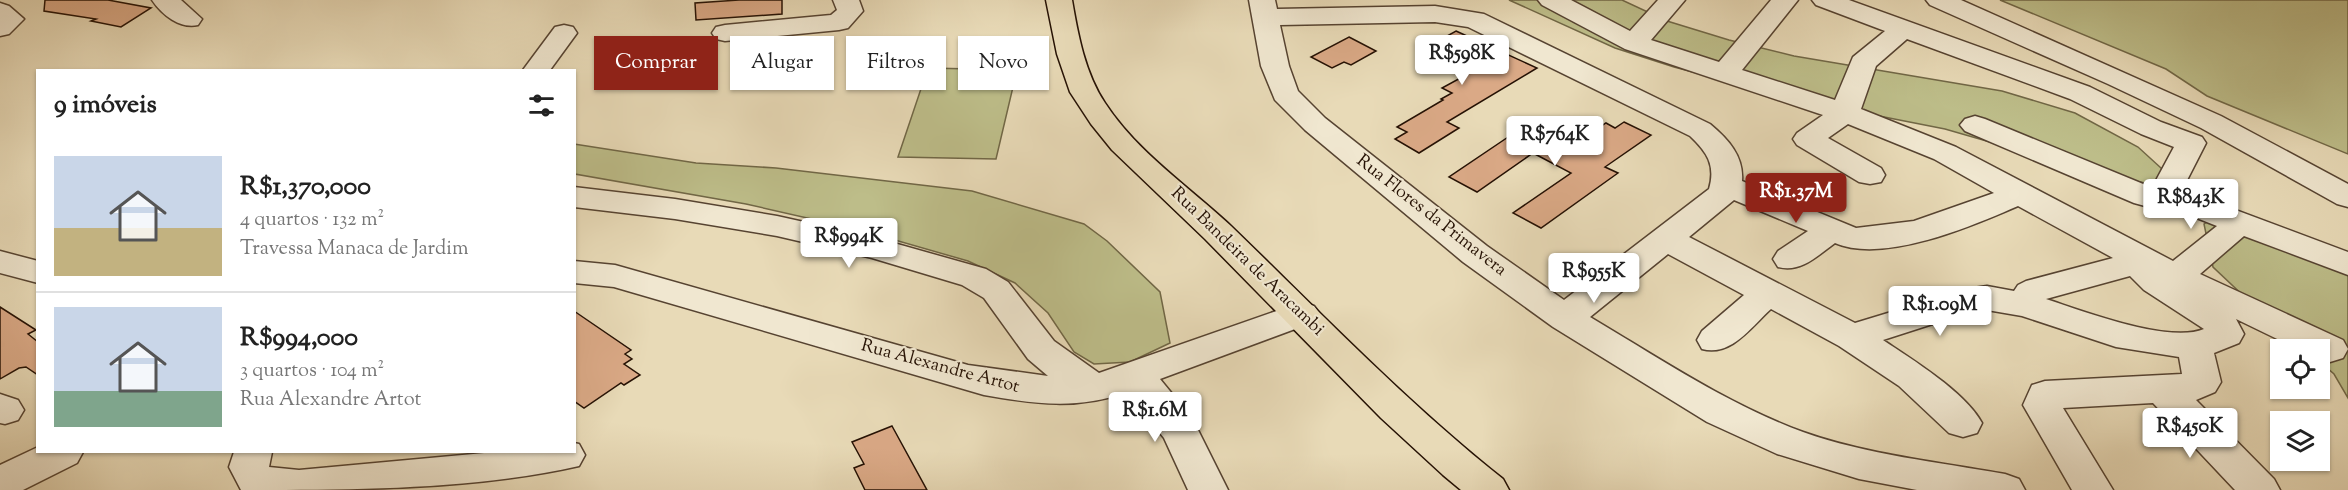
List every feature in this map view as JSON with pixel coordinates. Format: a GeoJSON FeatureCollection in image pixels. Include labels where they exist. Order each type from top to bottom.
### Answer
{"type":"FeatureCollection","features":[{"type":"Feature","properties":{"kind":"main road","name":"Rua Bandeira de Aracambi"},"geometry":{"type":"LineString","coordinates":[[1059,0],[1066,38],[1078,76],[1090,102],[1107,127],[1302,314],[1435,447],[1489,490]]}},
{"type":"Feature","properties":{"kind":"street"},"geometry":{"type":"LineString","coordinates":[[165,0],[189,19]]}},
{"type":"Feature","properties":{"kind":"street"},"geometry":{"type":"LineString","coordinates":[[725,33],[839,22],[850,11],[846,0]]}},
{"type":"Feature","properties":{"kind":"street"},"geometry":{"type":"LineString","coordinates":[[1551,0],[1634,43],[1845,113],[1945,153],[2144,261],[2309,339]]}},
{"type":"Feature","properties":{"kind":"street"},"geometry":{"type":"LineString","coordinates":[[1634,43],[1672,0]]}},
{"type":"Feature","properties":{"kind":"street"},"geometry":{"type":"LineString","coordinates":[[1725,73],[1785,0]]}},
{"type":"Feature","properties":{"kind":"street"},"geometry":{"type":"LineString","coordinates":[[1825,0],[1902,30],[2080,93],[2151,128],[2201,133]]}},
{"type":"Feature","properties":{"kind":"street"},"geometry":{"type":"LineString","coordinates":[[1939,0],[2118,78],[2201,133],[2348,197]]}},
{"type":"Feature","properties":{"kind":"street"},"geometry":{"type":"LineString","coordinates":[[1264,8],[1435,14],[1475,20],[1700,130],[1723,155],[1730,176],[1724,193],[1565,318]]}},
{"type":"Feature","properties":{"kind":"street","name":"Rua Flores da Primavera"},"geometry":{"type":"LineString","coordinates":[[1264,8],[1275,66],[1286,93],[1315,124],[1475,254],[1565,318],[1720,412],[1791,442],[1859,464],[2005,490]]}},
{"type":"Feature","properties":{"kind":"street"},"geometry":{"type":"LineString","coordinates":[[0,11],[11,19],[0,28]]}},
{"type":"Feature","properties":{"kind":"street"},"geometry":{"type":"LineString","coordinates":[[1870,175],[1808,139],[1845,113],[1863,63],[1902,30]]}},
{"type":"Feature","properties":{"kind":"street"},"geometry":{"type":"LineString","coordinates":[[537,69],[564,33]]}},
{"type":"Feature","properties":{"kind":"street"},"geometry":{"type":"LineString","coordinates":[[1975,125],[2134,192],[2145,196],[2164,194],[2348,264]]}},
{"type":"Feature","properties":{"kind":"street"},"geometry":{"type":"LineString","coordinates":[[2164,194],[2201,133]]}},
{"type":"Feature","properties":{"kind":"street"},"geometry":{"type":"LineString","coordinates":[[1727,186],[1852,238],[1871,240],[1959,219],[2021,193]]}},
{"type":"Feature","properties":{"kind":"street"},"geometry":{"type":"LineString","coordinates":[[576,197],[713,214],[820,236],[974,277],[996,291],[1041,350],[1058,365],[1095,388]]}},
{"type":"Feature","properties":{"kind":"street"},"geometry":{"type":"LineString","coordinates":[[2176,276],[2239,224]]}},
{"type":"Feature","properties":{"kind":"street"},"geometry":{"type":"LineString","coordinates":[[1790,259],[1832,230]]}},
{"type":"Feature","properties":{"kind":"street"},"geometry":{"type":"LineString","coordinates":[[1666,239],[1852,337],[1912,377],[1963,423]]}},
{"type":"Feature","properties":{"kind":"street"},"geometry":{"type":"LineString","coordinates":[[0,261],[36,258]]}},
{"type":"Feature","properties":{"kind":"street"},"geometry":{"type":"LineString","coordinates":[[0,261],[36,271]]}},
{"type":"Feature","properties":{"kind":"street"},"geometry":{"type":"LineString","coordinates":[[2027,306],[2030,293],[2038,289],[2144,261]]}},
{"type":"Feature","properties":{"kind":"street"},"geometry":{"type":"LineString","coordinates":[[1852,337],[1967,301],[1987,298],[2027,306],[2116,335],[2195,347],[2226,334],[2221,323],[2156,282],[2144,268],[2144,261]]}},
{"type":"Feature","properties":{"kind":"street","name":"Rua Alexandre Artot"},"geometry":{"type":"LineString","coordinates":[[576,272],[615,276],[968,378],[1025,390],[1064,391],[1095,388],[1302,314]]}},
{"type":"Feature","properties":{"kind":"street"},"geometry":{"type":"LineString","coordinates":[[1715,340],[1768,293]]}},
{"type":"Feature","properties":{"kind":"street"},"geometry":{"type":"LineString","coordinates":[[2094,490],[2042,405],[2045,395],[2195,387],[2202,381],[2195,347]]}},
{"type":"Feature","properties":{"kind":"street"},"geometry":{"type":"LineString","coordinates":[[1133,375],[1161,402],[1189,443],[1208,490]]}},
{"type":"Feature","properties":{"kind":"street"},"geometry":{"type":"LineString","coordinates":[[2161,388],[2260,490]]}},
{"type":"Feature","properties":{"kind":"street"},"geometry":{"type":"LineString","coordinates":[[0,483],[61,453]]}},
{"type":"Feature","properties":{"kind":"street"},"geometry":{"type":"LineString","coordinates":[[253,453],[249,466],[255,479],[277,485],[300,486],[477,470],[565,455]]}},
{"type":"Feature","properties":{"kind":"green space"},"geometry":{"type":"Polygon","coordinates":[[[1509,0],[1622,0],[1667,21],[1729,40],[1794,56],[2002,91],[2075,113],[2138,147],[2173,179],[2170,188],[2100,174],[1945,129],[1803,101],[1674,67],[1615,48],[1509,0]]]}},
{"type":"Feature","properties":{"kind":"green space"},"geometry":{"type":"Polygon","coordinates":[[[2000,0],[2348,0],[2348,154],[2207,96],[2166,69],[2000,0]]]}},
{"type":"Feature","properties":{"kind":"green space"},"geometry":{"type":"Polygon","coordinates":[[[946,68],[958,69],[958,90],[1012,90],[996,159],[898,157],[921,90],[946,90],[946,68]]]}},
{"type":"Feature","properties":{"kind":"green space"},"geometry":{"type":"Polygon","coordinates":[[[576,144],[696,163],[776,168],[972,191],[1084,224],[1107,241],[1160,292],[1170,343],[1130,362],[1094,364],[1074,352],[1048,313],[1015,283],[968,261],[860,230],[746,204],[576,174],[576,144]]]}},
{"type":"Feature","properties":{"kind":"green space"},"geometry":{"type":"Polygon","coordinates":[[[2217,215],[2348,254],[2348,398],[2330,371],[2330,339],[2301,339],[2268,319],[2213,267],[2204,224],[2217,215]]]}},
{"type":"Feature","properties":{"kind":"building"},"geometry":{"type":"Polygon","coordinates":[[[45,0],[108,0],[151,8],[121,27],[91,21],[96,19],[44,11],[45,0]]]}},
{"type":"Feature","properties":{"kind":"building"},"geometry":{"type":"Polygon","coordinates":[[[782,0],[782,14],[696,20],[695,3],[782,0]]]}},
{"type":"Feature","properties":{"kind":"building"},"geometry":{"type":"Polygon","coordinates":[[[1456,31],[1537,68],[1447,122],[1459,128],[1419,153],[1395,139],[1407,132],[1397,127],[1443,100],[1441,99],[1452,93],[1442,88],[1466,75],[1420,51],[1456,31]]]}},
{"type":"Feature","properties":{"kind":"building"},"geometry":{"type":"Polygon","coordinates":[[[1349,37],[1376,51],[1351,65],[1344,62],[1332,68],[1311,57],[1349,37]]]}},
{"type":"Feature","properties":{"kind":"building"},"geometry":{"type":"Polygon","coordinates":[[[1624,122],[1651,135],[1605,167],[1618,173],[1541,228],[1513,213],[1571,173],[1533,153],[1477,192],[1449,177],[1523,127],[1567,149],[1606,123],[1615,128],[1624,122]]]}},
{"type":"Feature","properties":{"kind":"building"},"geometry":{"type":"Polygon","coordinates":[[[0,307],[36,330],[28,334],[36,340],[36,374],[26,367],[19,368],[0,379],[0,307]]]}},
{"type":"Feature","properties":{"kind":"building"},"geometry":{"type":"Polygon","coordinates":[[[576,312],[631,350],[625,354],[632,359],[624,364],[640,375],[624,385],[621,383],[584,408],[576,402],[576,312]]]}},
{"type":"Feature","properties":{"kind":"building"},"geometry":{"type":"Polygon","coordinates":[[[892,426],[927,490],[865,490],[854,468],[864,464],[852,442],[892,426]]]}}]}
